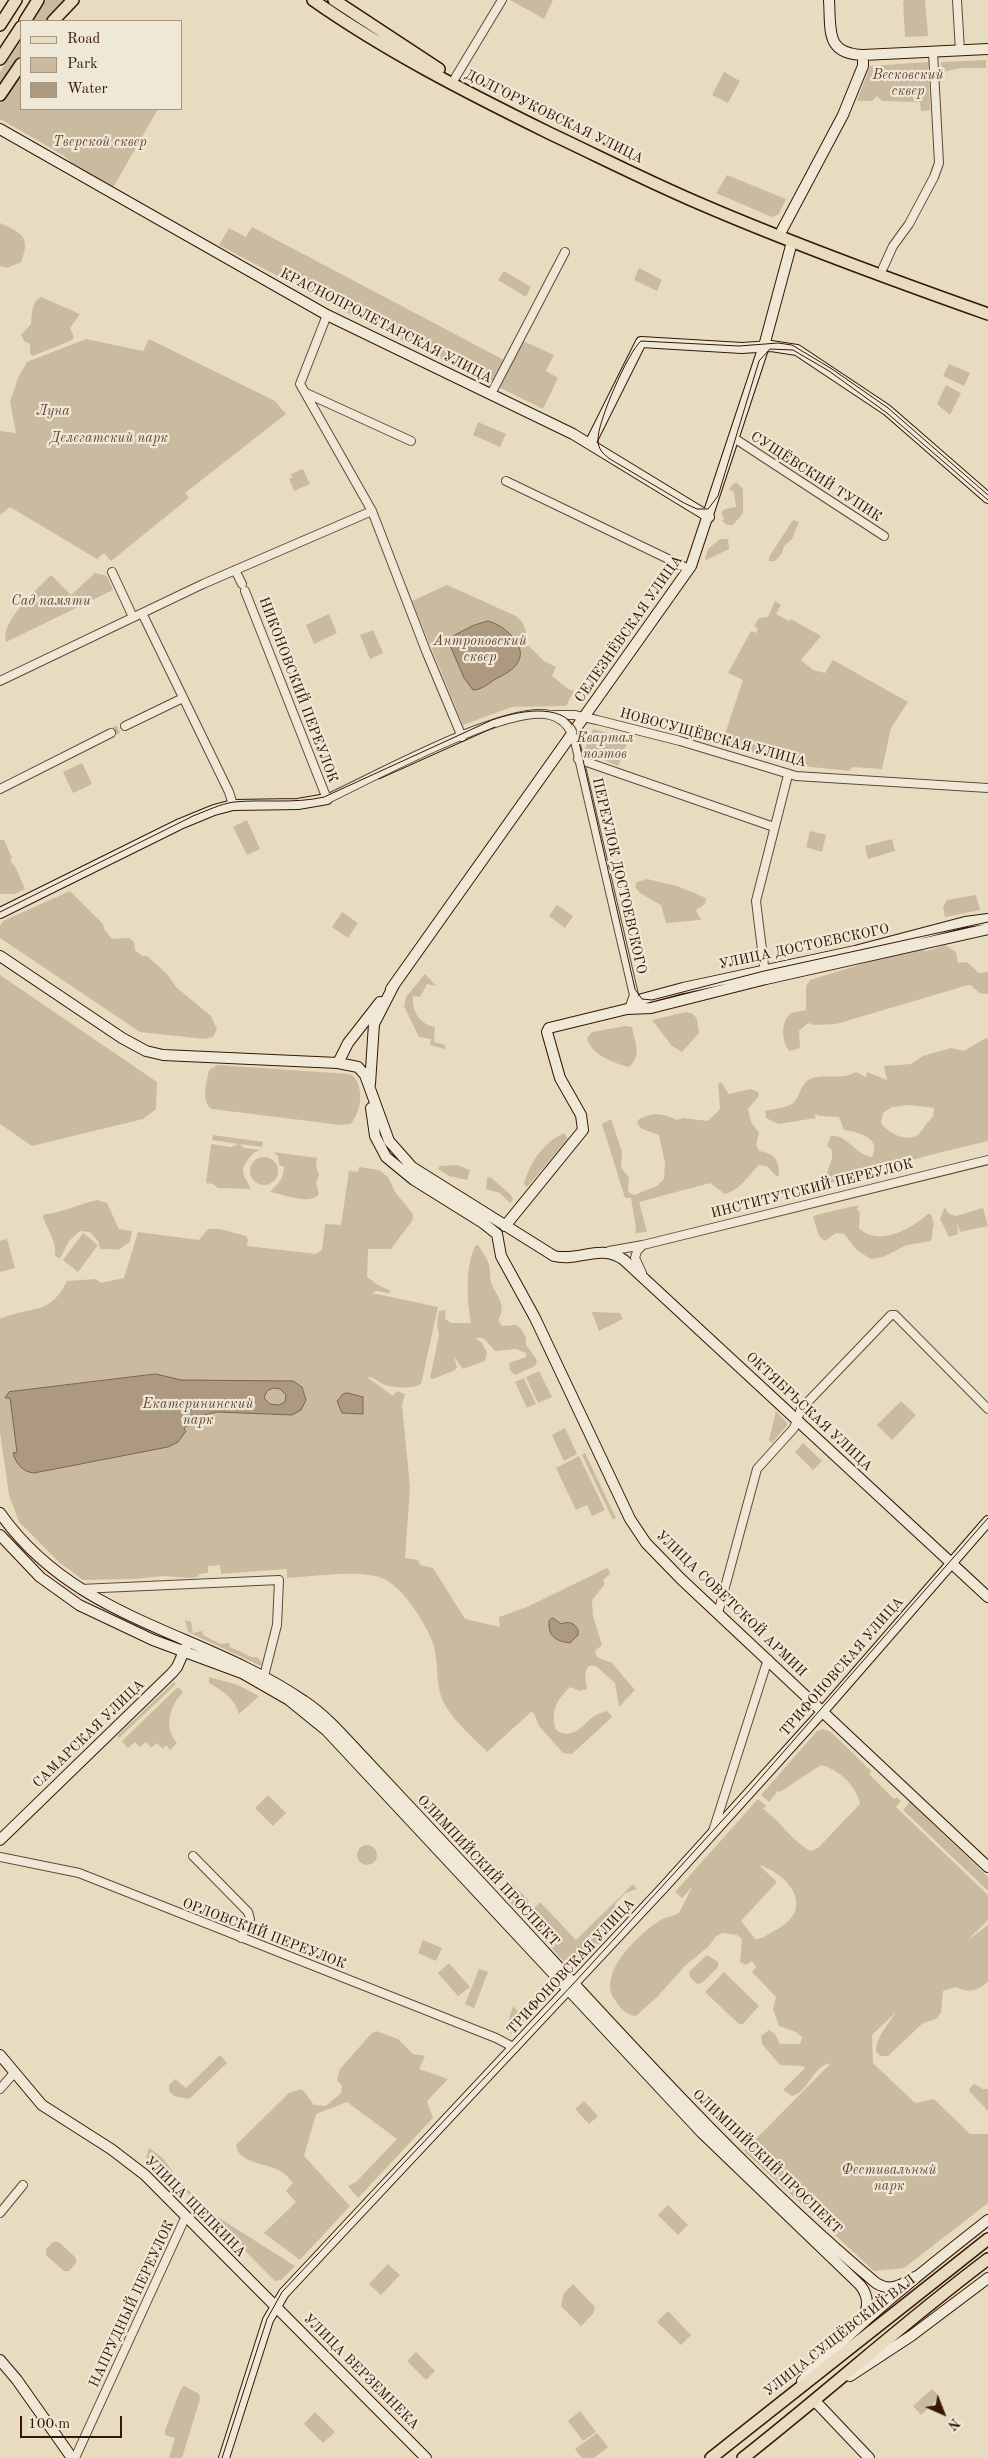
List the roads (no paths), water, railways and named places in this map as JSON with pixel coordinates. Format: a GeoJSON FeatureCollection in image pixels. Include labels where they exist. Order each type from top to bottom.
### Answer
{"type":"FeatureCollection","features":[{"type":"Feature","properties":{"kind":"main road"},"geometry":{"type":"LineString","coordinates":[[0,25],[16,0]]}},
{"type":"Feature","properties":{"kind":"main road"},"geometry":{"type":"LineString","coordinates":[[26,20],[38,0]]}},
{"type":"Feature","properties":{"kind":"main road"},"geometry":{"type":"LineString","coordinates":[[54,20],[73,0]]}},
{"type":"Feature","properties":{"kind":"main road","name":"ДОЛГОРУКОВСКАЯ УЛИЦА"},"geometry":{"type":"LineString","coordinates":[[312,0],[342,20],[437,76],[525,121],[696,202],[792,242],[988,314]]}},
{"type":"Feature","properties":{"kind":"main road","name":"ДОЛГОРУКОВСКАЯ УЛИЦА"},"geometry":{"type":"LineString","coordinates":[[334,0],[455,78],[651,174],[782,230],[988,307]]}},
{"type":"Feature","properties":{"kind":"main road"},"geometry":{"type":"LineString","coordinates":[[829,0],[831,37],[841,51],[864,55],[988,49]]}},
{"type":"Feature","properties":{"kind":"main road"},"geometry":{"type":"LineString","coordinates":[[0,59],[20,29]]}},
{"type":"Feature","properties":{"kind":"main road"},"geometry":{"type":"LineString","coordinates":[[782,230],[843,114],[863,66],[864,55]]}},
{"type":"Feature","properties":{"kind":"main road"},"geometry":{"type":"LineString","coordinates":[[0,95],[20,65]]}},
{"type":"Feature","properties":{"kind":"main road","name":"КРАСНОПРОЛЕТАРСКАЯ УЛИЦА"},"geometry":{"type":"LineString","coordinates":[[0,129],[327,315],[590,444],[709,518]]}},
{"type":"Feature","properties":{"kind":"main road","name":"СЕЛЕЗНЁВСКАЯ УЛИЦА"},"geometry":{"type":"LineString","coordinates":[[338,1063],[348,1043],[394,985],[690,569],[709,518],[764,346],[792,242]]}},
{"type":"Feature","properties":{"kind":"main road"},"geometry":{"type":"LineString","coordinates":[[590,444],[641,342],[742,348],[764,346],[794,349],[836,374],[887,410],[988,498]]}},
{"type":"Feature","properties":{"kind":"main road"},"geometry":{"type":"LineString","coordinates":[[0,913],[194,818],[233,805],[298,804],[327,799]]}},
{"type":"Feature","properties":{"kind":"main road","name":"УЛИЦА ДОСТОЕВСКОГО"},"geometry":{"type":"LineString","coordinates":[[505,1226],[583,1130],[581,1115],[560,1078],[547,1032],[549,1028],[630,1009],[658,1007],[765,974],[965,922],[988,922]]}},
{"type":"Feature","properties":{"kind":"main road"},"geometry":{"type":"LineString","coordinates":[[0,956],[114,1033],[142,1049],[163,1055],[338,1063],[358,1067],[366,1075],[370,1084],[379,1120],[388,1141],[416,1176]]}},
{"type":"Feature","properties":{"kind":"main road","name":"УЛИЦА ДОСТОЕВСКОГО"},"geometry":{"type":"LineString","coordinates":[[630,1009],[636,998],[710,981],[765,974]]}},
{"type":"Feature","properties":{"kind":"main road","name":"СЕЛЕЗНЁВСКАЯ УЛИЦА"},"geometry":{"type":"LineString","coordinates":[[370,1084],[374,1024],[394,985]]}},
{"type":"Feature","properties":{"kind":"main road"},"geometry":{"type":"LineString","coordinates":[[370,1084],[375,1136],[386,1157],[416,1176]]}},
{"type":"Feature","properties":{"kind":"main road","name":"ИНСТИТУТСКИЙ ПЕРЕУЛОК"},"geometry":{"type":"LineString","coordinates":[[416,1176],[505,1226],[548,1253],[559,1257],[609,1251]]}},
{"type":"Feature","properties":{"kind":"main road","name":"УЛИЦА СОВЕТСКОЙ АРМИИ"},"geometry":{"type":"LineString","coordinates":[[416,1176],[495,1232],[501,1256],[535,1318],[630,1518],[658,1556],[988,1868]]}},
{"type":"Feature","properties":{"kind":"main road","name":"ОКТЯБРЬСКАЯ УЛИЦА"},"geometry":{"type":"LineString","coordinates":[[609,1251],[643,1275],[796,1420],[988,1597]]}},
{"type":"Feature","properties":{"kind":"main road","name":"ОЛИМПИЙСКИЙ ПРОСПЕКТ"},"geometry":{"type":"LineString","coordinates":[[0,1514],[39,1558],[78,1589],[110,1607],[264,1676],[306,1702],[330,1723],[702,2132],[860,2285],[865,2292],[868,2306],[858,2326]]}},
{"type":"Feature","properties":{"kind":"main road","name":"ТРИФОНОВСКАЯ УЛИЦА"},"geometry":{"type":"LineString","coordinates":[[224,2458],[268,2320],[275,2307],[296,2279],[515,2048],[713,1833],[988,1521]]}},
{"type":"Feature","properties":{"kind":"main road","name":"ОЛИМПИЙСКИЙ ПРОСПЕКТ"},"geometry":{"type":"LineString","coordinates":[[0,1535],[33,1570],[64,1596],[112,1622],[184,1652],[228,1667],[261,1683],[314,1719],[708,2127],[868,2276],[881,2286],[890,2288],[900,2286],[916,2276]]}},
{"type":"Feature","properties":{"kind":"main road","name":"САМАРСКАЯ УЛИЦА"},"geometry":{"type":"LineString","coordinates":[[0,1840],[172,1673],[188,1641]]}},
{"type":"Feature","properties":{"kind":"main road","name":"УЛИЦА ЩЕПКИНА"},"geometry":{"type":"LineString","coordinates":[[0,2055],[42,2105],[134,2165],[275,2307]]}},
{"type":"Feature","properties":{"kind":"main road"},"geometry":{"type":"LineString","coordinates":[[782,2402],[858,2326],[916,2276],[988,2220]]}},
{"type":"Feature","properties":{"kind":"main road","name":"УЛИЦА СУЩЁВСКИЙ ВАЛ"},"geometry":{"type":"LineString","coordinates":[[711,2458],[988,2239]]}},
{"type":"Feature","properties":{"kind":"main road"},"geometry":{"type":"LineString","coordinates":[[743,2458],[816,2401],[903,2325],[988,2259]]}},
{"type":"Feature","properties":{"kind":"main road"},"geometry":{"type":"LineString","coordinates":[[836,2384],[905,2340],[988,2278]]}},
{"type":"Feature","properties":{"kind":"main road","name":"УЛИЦА ВЕРЗЕМНЕКА"},"geometry":{"type":"LineString","coordinates":[[275,2307],[426,2458]]}},
{"type":"Feature","properties":{"kind":"main road"},"geometry":{"type":"LineString","coordinates":[[0,2360],[17,2380],[73,2458]]}},
{"type":"Feature","properties":{"kind":"main road"},"geometry":{"type":"LineString","coordinates":[[816,2401],[869,2458]]}},
{"type":"Feature","properties":{"kind":"street"},"geometry":{"type":"LineString","coordinates":[[455,78],[502,0]]}},
{"type":"Feature","properties":{"kind":"street"},"geometry":{"type":"LineString","coordinates":[[957,0],[960,50]]}},
{"type":"Feature","properties":{"kind":"street"},"geometry":{"type":"LineString","coordinates":[[342,20],[350,19],[349,10]]}},
{"type":"Feature","properties":{"kind":"street"},"geometry":{"type":"LineString","coordinates":[[883,268],[893,246],[910,224],[934,178],[938,163],[934,52]]}},
{"type":"Feature","properties":{"kind":"street"},"geometry":{"type":"LineString","coordinates":[[491,394],[564,252]]}},
{"type":"Feature","properties":{"kind":"street"},"geometry":{"type":"LineString","coordinates":[[327,315],[300,380],[369,512],[462,737]]}},
{"type":"Feature","properties":{"kind":"street"},"geometry":{"type":"LineString","coordinates":[[306,393],[411,441]]}},
{"type":"Feature","properties":{"kind":"street","name":"СУЩЁВСКИЙ ТУПИК"},"geometry":{"type":"LineString","coordinates":[[734,438],[884,536]]}},
{"type":"Feature","properties":{"kind":"street"},"geometry":{"type":"LineString","coordinates":[[506,481],[690,569]]}},
{"type":"Feature","properties":{"kind":"street"},"geometry":{"type":"LineString","coordinates":[[0,681],[235,570],[369,512]]}},
{"type":"Feature","properties":{"kind":"street","name":"НИКОНОВСКИЙ ПЕРЕУЛОК"},"geometry":{"type":"LineString","coordinates":[[235,570],[327,799]]}},
{"type":"Feature","properties":{"kind":"street"},"geometry":{"type":"LineString","coordinates":[[112,572],[133,617]]}},
{"type":"Feature","properties":{"kind":"street"},"geometry":{"type":"LineString","coordinates":[[142,613],[229,792],[233,805]]}},
{"type":"Feature","properties":{"kind":"street"},"geometry":{"type":"LineString","coordinates":[[125,726],[183,698]]}},
{"type":"Feature","properties":{"kind":"street"},"geometry":{"type":"LineString","coordinates":[[552,715],[565,723],[572,733]]}},
{"type":"Feature","properties":{"kind":"street","name":"НОВОСУЩЁВСКАЯ УЛИЦА"},"geometry":{"type":"LineString","coordinates":[[327,799],[462,737],[518,716],[552,715],[584,717],[680,741],[788,775],[854,781],[988,788]]}},
{"type":"Feature","properties":{"kind":"street"},"geometry":{"type":"LineString","coordinates":[[0,789],[111,733]]}},
{"type":"Feature","properties":{"kind":"street","name":"ПЕРЕУЛОК ДОСТОЕВСКОГО"},"geometry":{"type":"LineString","coordinates":[[572,733],[636,998]]}},
{"type":"Feature","properties":{"kind":"street"},"geometry":{"type":"LineString","coordinates":[[578,759],[774,827]]}},
{"type":"Feature","properties":{"kind":"street"},"geometry":{"type":"LineString","coordinates":[[765,974],[756,901],[788,775]]}},
{"type":"Feature","properties":{"kind":"street"},"geometry":{"type":"LineString","coordinates":[[636,998],[658,1007]]}},
{"type":"Feature","properties":{"kind":"street","name":"ИНСТИТУТСКИЙ ПЕРЕУЛОК"},"geometry":{"type":"LineString","coordinates":[[609,1251],[643,1246],[988,1160]]}},
{"type":"Feature","properties":{"kind":"street"},"geometry":{"type":"LineString","coordinates":[[643,1246],[637,1251],[635,1258],[643,1275]]}},
{"type":"Feature","properties":{"kind":"street"},"geometry":{"type":"LineString","coordinates":[[718,1613],[757,1469],[790,1433],[800,1409],[891,1315],[895,1315],[988,1408]]}},
{"type":"Feature","properties":{"kind":"street"},"geometry":{"type":"LineString","coordinates":[[78,1589],[279,1580],[277,1625],[264,1676]]}},
{"type":"Feature","properties":{"kind":"street"},"geometry":{"type":"LineString","coordinates":[[713,1833],[768,1659]]}},
{"type":"Feature","properties":{"kind":"street"},"geometry":{"type":"LineString","coordinates":[[193,1856],[248,1912],[250,1919],[242,1938]]}},
{"type":"Feature","properties":{"kind":"street","name":"ОРЛОВСКИЙ ПЕРЕУЛОК"},"geometry":{"type":"LineString","coordinates":[[0,1857],[79,1873],[508,2042],[515,2048]]}},
{"type":"Feature","properties":{"kind":"street"},"geometry":{"type":"LineString","coordinates":[[0,2090],[14,2073]]}},
{"type":"Feature","properties":{"kind":"street"},"geometry":{"type":"LineString","coordinates":[[0,2213],[23,2186]]}},
{"type":"Feature","properties":{"kind":"street","name":"НАПРУДНЫЙ ПЕРЕУЛОК"},"geometry":{"type":"LineString","coordinates":[[73,2458],[186,2216]]}},
{"type":"Feature","properties":{"kind":"water"},"geometry":{"type":"Polygon","coordinates":[[[488,621],[501,627],[514,638],[518,644],[520,658],[509,672],[482,688],[473,690],[464,678],[449,643],[449,638],[472,626],[488,621]]]}},
{"type":"Feature","properties":{"kind":"water"},"geometry":{"type":"Polygon","coordinates":[[[156,1374],[181,1380],[293,1381],[302,1387],[306,1400],[301,1410],[292,1415],[217,1412],[199,1416],[197,1414],[189,1426],[186,1426],[184,1429],[186,1431],[178,1442],[168,1447],[34,1473],[20,1467],[13,1453],[17,1452],[10,1398],[5,1398],[9,1392],[156,1374]],[[274,1388],[267,1391],[264,1398],[270,1404],[279,1405],[285,1402],[286,1395],[280,1389],[274,1388]]]}},
{"type":"Feature","properties":{"kind":"water"},"geometry":{"type":"Polygon","coordinates":[[[348,1393],[363,1397],[363,1414],[342,1413],[337,1401],[343,1394],[348,1393]]]}},
{"type":"Feature","properties":{"kind":"water"},"geometry":{"type":"Polygon","coordinates":[[[553,1618],[561,1624],[571,1623],[575,1625],[578,1635],[570,1643],[560,1641],[551,1634],[549,1621],[553,1618]]]}},
{"type":"Feature","properties":{"kind":"tunnel"},"geometry":{"type":"LineString","coordinates":[[111,733],[125,726]]}},
{"type":"Feature","properties":{"kind":"tram line"},"geometry":{"type":"LineString","coordinates":[[988,495],[888,408],[832,369],[792,345],[778,343],[739,346],[641,341],[621,373],[599,431],[600,449],[610,459],[684,503],[697,509],[708,509],[718,496],[759,361],[770,349],[793,350],[829,371],[887,413],[988,500]]}},
{"type":"Feature","properties":{"kind":"tram line"},"geometry":{"type":"LineString","coordinates":[[0,912],[193,816],[213,808],[234,802],[302,800],[324,797],[492,720],[513,714],[537,711],[560,715],[569,720],[576,729],[635,989],[642,999],[652,1000],[764,971],[988,922]]}},
{"type":"Feature","properties":{"kind":"tram line"},"geometry":{"type":"LineString","coordinates":[[379,779],[495,727]]}},
{"type":"Feature","properties":{"kind":"tram line"},"geometry":{"type":"LineString","coordinates":[[222,2458],[267,2319],[282,2292],[574,1983],[751,1789],[988,1518]]}},
{"type":"Feature","properties":{"kind":"park label","name":"Весковский сквер"},"geometry":{"type":"Point","coordinates":[908,84]}},
{"type":"Feature","properties":{"kind":"park label","name":"Тверской сквер"},"geometry":{"type":"Point","coordinates":[100,142]}},
{"type":"Feature","properties":{"kind":"park label","name":"Луна"},"geometry":{"type":"Point","coordinates":[53,411]}},
{"type":"Feature","properties":{"kind":"park label","name":"Делегатский парк"},"geometry":{"type":"Point","coordinates":[109,438]}},
{"type":"Feature","properties":{"kind":"park label","name":"Сад памяти"},"geometry":{"type":"Point","coordinates":[51,601]}},
{"type":"Feature","properties":{"kind":"park label","name":"Антроповский сквер"},"geometry":{"type":"Point","coordinates":[480,650]}},
{"type":"Feature","properties":{"kind":"park label","name":"Квартал поэтов"},"geometry":{"type":"Point","coordinates":[605,746]}},
{"type":"Feature","properties":{"kind":"park label","name":"Екатерининский парк"},"geometry":{"type":"Point","coordinates":[198,1412]}},
{"type":"Feature","properties":{"kind":"park label","name":"Фестивальный парк"},"geometry":{"type":"Point","coordinates":[889,2178]}}]}
